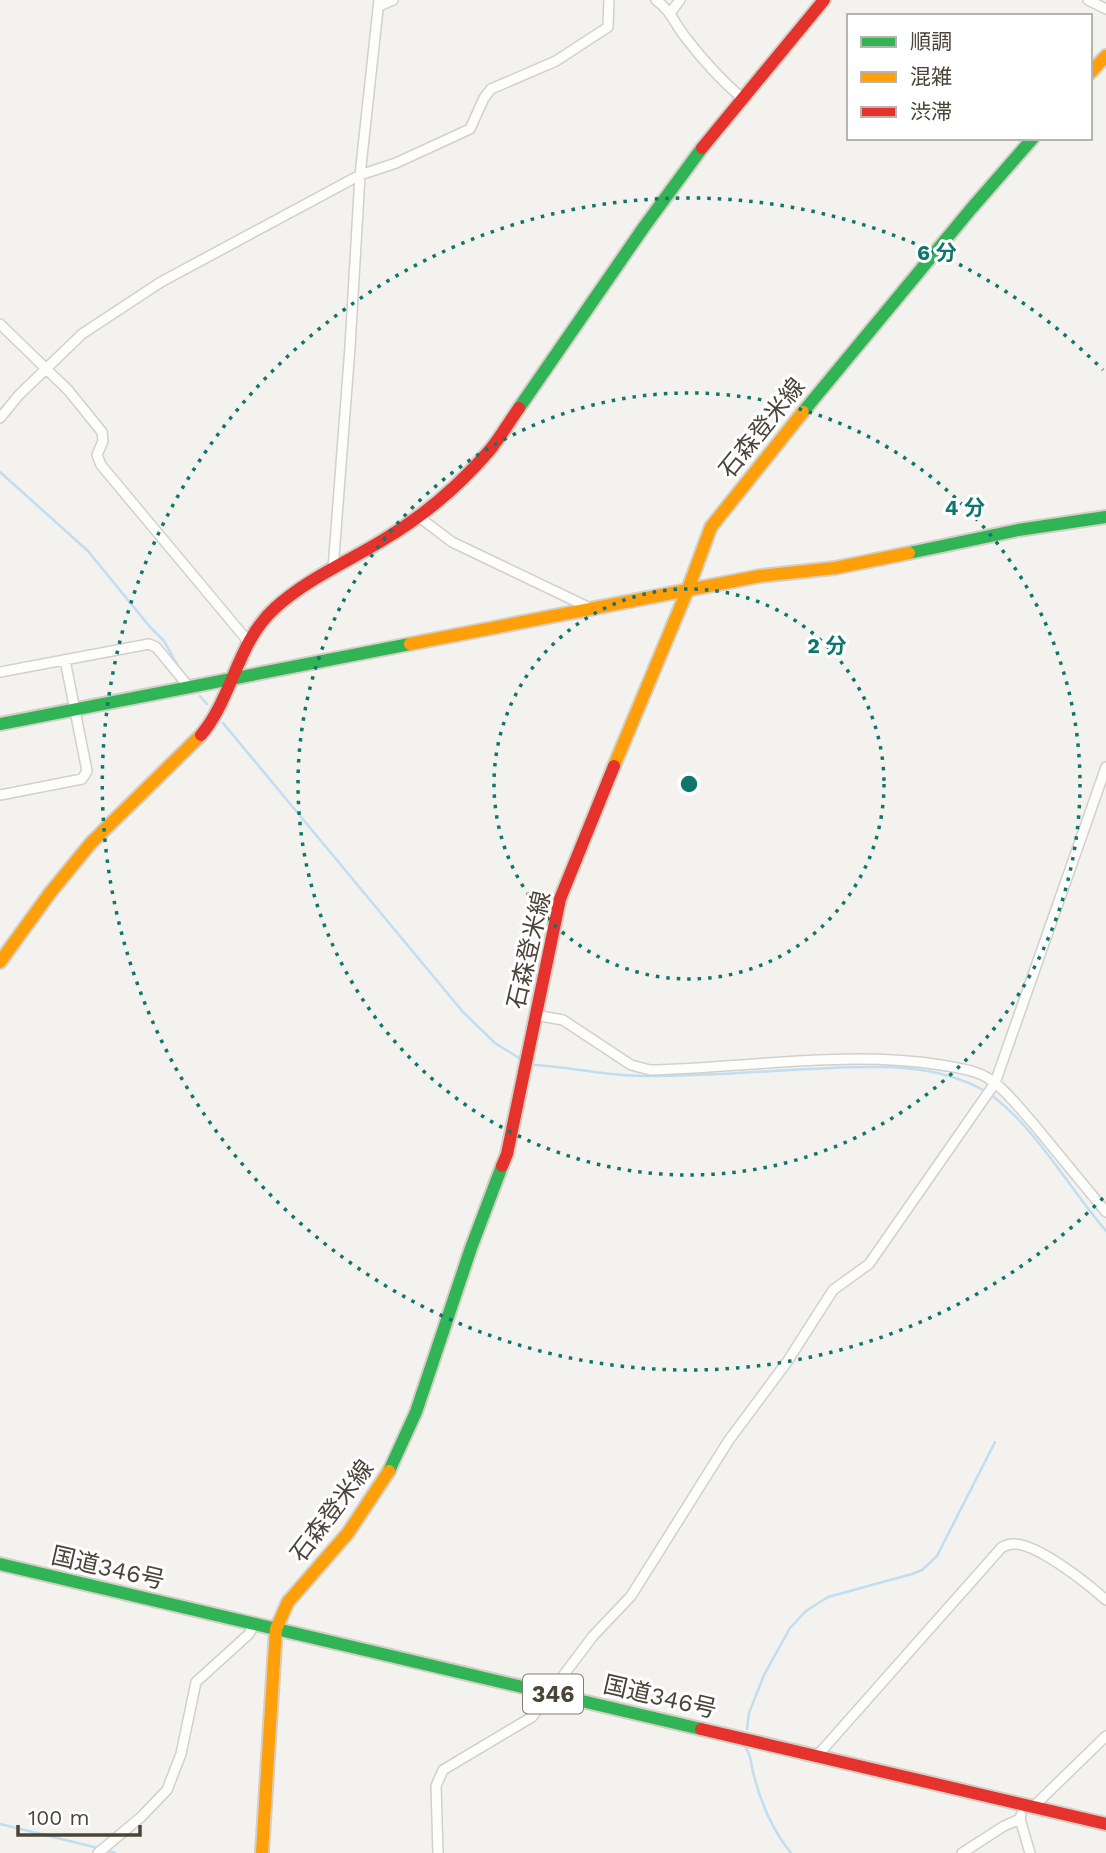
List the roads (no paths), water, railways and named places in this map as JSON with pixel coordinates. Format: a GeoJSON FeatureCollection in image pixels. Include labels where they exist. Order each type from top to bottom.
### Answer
{"type":"FeatureCollection","features":[{"type":"Feature","properties":{"kind":"main road"},"geometry":{"type":"LineString","coordinates":[[1,956],[87,848],[122,811],[183,757],[208,727],[218,713],[234,678],[247,640],[261,622],[281,602],[419,517],[461,481],[490,450],[644,227],[742,98],[824,0]]}},
{"type":"Feature","properties":{"kind":"main road"},"geometry":{"type":"LineString","coordinates":[[1092,72],[1106,56]]}},
{"type":"Feature","properties":{"kind":"main road","name":"石森登米線"},"geometry":{"type":"LineString","coordinates":[[262,1853],[276,1629],[288,1602],[348,1533],[373,1497],[393,1465],[409,1431],[471,1248],[507,1154],[560,899],[711,527],[971,209],[1031,140]]}},
{"type":"Feature","properties":{"kind":"main road"},"geometry":{"type":"LineString","coordinates":[[0,724],[688,589],[761,576],[835,568],[1018,530],[1106,517]]}},
{"type":"Feature","properties":{"kind":"main road","name":"国道346号"},"geometry":{"type":"LineString","coordinates":[[0,1564],[1106,1824]]}},
{"type":"Feature","properties":{"kind":"street"},"geometry":{"type":"LineString","coordinates":[[333,569],[360,175],[379,3],[393,0]]}},
{"type":"Feature","properties":{"kind":"street"},"geometry":{"type":"LineString","coordinates":[[0,418],[19,395],[82,334],[161,282],[360,175],[429,149],[470,129],[491,89],[547,66],[608,27],[608,0]]}},
{"type":"Feature","properties":{"kind":"street"},"geometry":{"type":"LineString","coordinates":[[656,0],[671,12],[690,44],[742,98]]}},
{"type":"Feature","properties":{"kind":"street"},"geometry":{"type":"LineString","coordinates":[[671,12],[680,0]]}},
{"type":"Feature","properties":{"kind":"street"},"geometry":{"type":"LineString","coordinates":[[1088,0],[1106,9]]}},
{"type":"Feature","properties":{"kind":"street"},"geometry":{"type":"LineString","coordinates":[[0,324],[68,390],[102,432],[103,441],[97,455],[102,465],[247,640]]}},
{"type":"Feature","properties":{"kind":"street"},"geometry":{"type":"LineString","coordinates":[[419,517],[452,541],[591,609]]}},
{"type":"Feature","properties":{"kind":"street"},"geometry":{"type":"LineString","coordinates":[[0,672],[149,644],[156,647],[189,687]]}},
{"type":"Feature","properties":{"kind":"street"},"geometry":{"type":"LineString","coordinates":[[0,795],[82,779],[87,771],[65,660]]}},
{"type":"Feature","properties":{"kind":"street"},"geometry":{"type":"LineString","coordinates":[[438,1853],[436,1786],[443,1770],[532,1717],[593,1636],[631,1596],[729,1440],[780,1371],[834,1290],[869,1264],[993,1086],[1106,767]]}},
{"type":"Feature","properties":{"kind":"street"},"geometry":{"type":"LineString","coordinates":[[535,1015],[563,1020],[631,1065],[650,1070],[875,1058],[960,1068],[980,1074],[1007,1094],[1076,1172],[1106,1212]]}},
{"type":"Feature","properties":{"kind":"street"},"geometry":{"type":"LineString","coordinates":[[817,1756],[1002,1547],[1013,1544],[1031,1547],[1084,1580],[1106,1600]]}},
{"type":"Feature","properties":{"kind":"street"},"geometry":{"type":"LineString","coordinates":[[97,1853],[141,1817],[167,1790],[181,1754],[196,1682],[250,1634],[254,1624]]}},
{"type":"Feature","properties":{"kind":"street"},"geometry":{"type":"LineString","coordinates":[[962,1853],[976,1842],[1020,1819],[1029,1805],[1106,1736]]}},
{"type":"Feature","properties":{"kind":"street"},"geometry":{"type":"LineString","coordinates":[[1020,1819],[1030,1853]]}},
{"type":"Feature","properties":{"kind":"waterway"},"geometry":{"type":"LineString","coordinates":[[0,472],[88,551],[164,641],[182,673]]}},
{"type":"Feature","properties":{"kind":"waterway"},"geometry":{"type":"LineString","coordinates":[[200,696],[207,704]]}},
{"type":"Feature","properties":{"kind":"waterway"},"geometry":{"type":"LineString","coordinates":[[223,723],[463,1012],[495,1043],[519,1058]]}},
{"type":"Feature","properties":{"kind":"waterway"},"geometry":{"type":"LineString","coordinates":[[535,1065],[642,1076],[853,1067],[898,1068],[943,1074],[985,1091]]}},
{"type":"Feature","properties":{"kind":"waterway"},"geometry":{"type":"LineString","coordinates":[[991,1095],[1038,1141],[1106,1231]]}},
{"type":"Feature","properties":{"kind":"waterway"},"geometry":{"type":"LineString","coordinates":[[747,1729],[749,1713],[764,1675],[790,1628],[806,1611],[828,1597],[922,1570],[937,1556],[995,1442]]}},
{"type":"Feature","properties":{"kind":"waterway"},"geometry":{"type":"LineString","coordinates":[[746,1748],[764,1806],[773,1826],[791,1853]]}},
{"type":"Feature","properties":{"kind":"waterway"},"geometry":{"type":"LineString","coordinates":[[0,1824],[98,1848]]}},
{"type":"Feature","properties":{"kind":"waterway"},"geometry":{"type":"LineString","coordinates":[[105,1850],[115,1853]]}}]}
